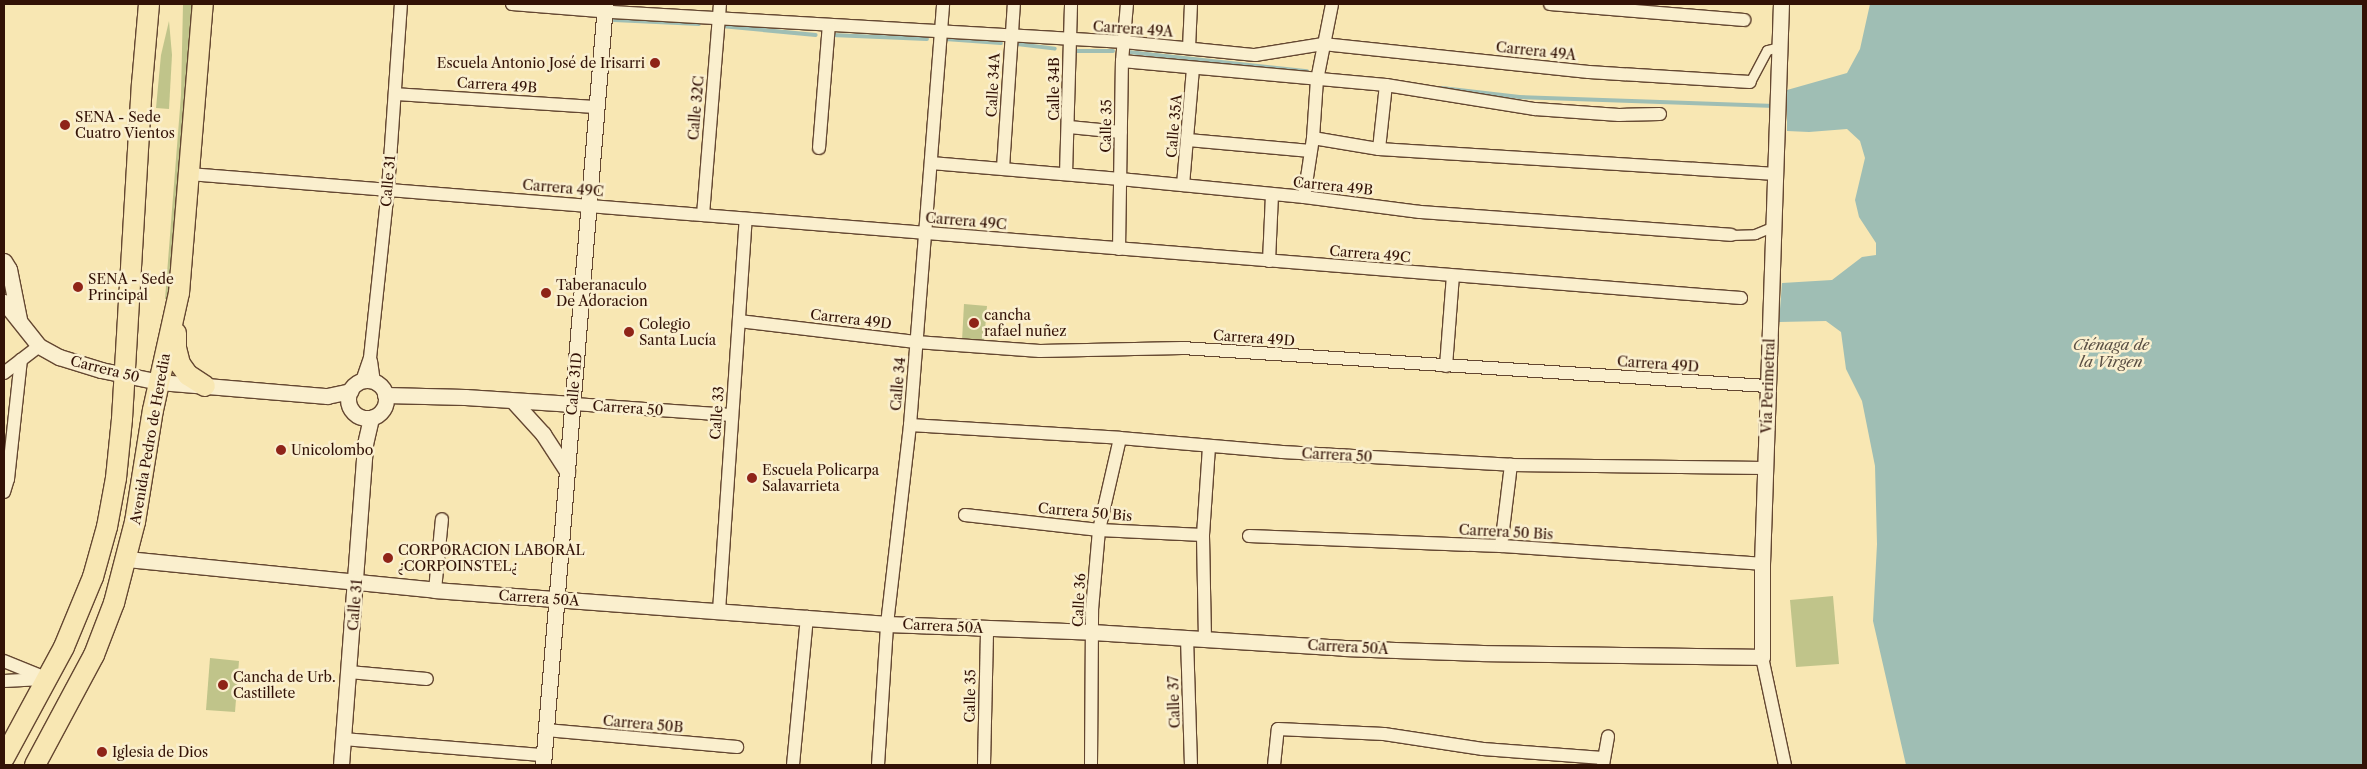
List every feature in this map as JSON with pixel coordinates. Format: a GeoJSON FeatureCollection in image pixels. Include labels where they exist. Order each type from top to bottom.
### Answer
{"type":"FeatureCollection","features":[{"type":"Feature","properties":{"kind":"highway","name":"Avenida Pedro de Heredia"},"geometry":{"type":"LineString","coordinates":[[4,758],[48,679],[86,597],[102,546],[116,478],[149,4]]}},
{"type":"Feature","properties":{"kind":"highway","name":"Avenida Pedro de Heredia"},"geometry":{"type":"LineString","coordinates":[[35,765],[94,655],[114,603],[127,559],[135,522],[150,422],[177,303],[203,4]]}},
{"type":"Feature","properties":{"kind":"highway"},"geometry":{"type":"LineString","coordinates":[[177,303],[177,358],[188,375],[205,386]]}},
{"type":"Feature","properties":{"kind":"street","name":"Calle 31"},"geometry":{"type":"LineString","coordinates":[[368,381],[388,190],[401,4]]}},
{"type":"Feature","properties":{"kind":"street","name":"Carrera 49A"},"geometry":{"type":"LineString","coordinates":[[512,4],[605,8],[718,18],[1124,42],[1255,56],[1323,44],[1588,72],[1750,82]]}},
{"type":"Feature","properties":{"kind":"street","name":"Calle 32C"},"geometry":{"type":"LineString","coordinates":[[703,215],[720,4]]}},
{"type":"Feature","properties":{"kind":"street","name":"Calle 34"},"geometry":{"type":"LineString","coordinates":[[878,765],[887,624],[910,425],[943,4]]}},
{"type":"Feature","properties":{"kind":"street","name":"Calle 34A"},"geometry":{"type":"LineString","coordinates":[[1004,168],[1014,4]]}},
{"type":"Feature","properties":{"kind":"street","name":"Calle 34B"},"geometry":{"type":"LineString","coordinates":[[1066,174],[1069,127],[1071,4]]}},
{"type":"Feature","properties":{"kind":"street","name":"Calle 35"},"geometry":{"type":"LineString","coordinates":[[1119,249],[1122,61],[1126,4]]}},
{"type":"Feature","properties":{"kind":"street"},"geometry":{"type":"LineString","coordinates":[[1188,48],[1191,4]]}},
{"type":"Feature","properties":{"kind":"street"},"geometry":{"type":"LineString","coordinates":[[1304,197],[1312,144],[1317,80],[1332,4]]}},
{"type":"Feature","properties":{"kind":"street"},"geometry":{"type":"LineString","coordinates":[[1550,4],[1744,20]]}},
{"type":"Feature","properties":{"kind":"street","name":"Vía Perimetral"},"geometry":{"type":"LineString","coordinates":[[1781,4],[1767,386],[1762,564],[1762,657],[1786,765]]}},
{"type":"Feature","properties":{"kind":"street","name":"Calle 31D"},"geometry":{"type":"LineString","coordinates":[[543,760],[605,8]]}},
{"type":"Feature","properties":{"kind":"street"},"geometry":{"type":"LineString","coordinates":[[819,148],[829,24]]}},
{"type":"Feature","properties":{"kind":"street"},"geometry":{"type":"LineString","coordinates":[[1750,82],[1767,50],[1779,47]]}},
{"type":"Feature","properties":{"kind":"street"},"geometry":{"type":"LineString","coordinates":[[1122,61],[1193,69],[1386,85],[1535,109],[1619,115],[1660,114]]}},
{"type":"Feature","properties":{"kind":"street","name":"Calle 35A"},"geometry":{"type":"LineString","coordinates":[[1184,185],[1193,69]]}},
{"type":"Feature","properties":{"kind":"street"},"geometry":{"type":"LineString","coordinates":[[1379,149],[1386,85]]}},
{"type":"Feature","properties":{"kind":"street","name":"Carrera 49B"},"geometry":{"type":"LineString","coordinates":[[395,94],[597,107]]}},
{"type":"Feature","properties":{"kind":"street"},"geometry":{"type":"LineString","coordinates":[[1069,127],[1121,132]]}},
{"type":"Feature","properties":{"kind":"street"},"geometry":{"type":"LineString","coordinates":[[1188,140],[1312,144],[1776,174]]}},
{"type":"Feature","properties":{"kind":"street","name":"Carrera 49B"},"geometry":{"type":"LineString","coordinates":[[931,163],[1120,178],[1304,197],[1420,212],[1731,235]]}},
{"type":"Feature","properties":{"kind":"street","name":"Carrera 49C"},"geometry":{"type":"LineString","coordinates":[[189,174],[1741,298]]}},
{"type":"Feature","properties":{"kind":"street"},"geometry":{"type":"LineString","coordinates":[[1269,261],[1272,195]]}},
{"type":"Feature","properties":{"kind":"street","name":"Calle 33"},"geometry":{"type":"LineString","coordinates":[[719,610],[746,219]]}},
{"type":"Feature","properties":{"kind":"street"},"geometry":{"type":"LineString","coordinates":[[1731,235],[1755,234],[1774,226]]}},
{"type":"Feature","properties":{"kind":"street","name":"Carrera 50"},"geometry":{"type":"LineString","coordinates":[[6,275],[19,319]]}},
{"type":"Feature","properties":{"kind":"street"},"geometry":{"type":"LineString","coordinates":[[1446,366],[1453,276]]}},
{"type":"Feature","properties":{"kind":"street","name":"Carrera 50"},"geometry":{"type":"LineString","coordinates":[[4,302],[39,346],[80,364],[159,382],[327,396],[350,391]]}},
{"type":"Feature","properties":{"kind":"street","name":"Carrera 49D"},"geometry":{"type":"LineString","coordinates":[[739,321],[916,342],[1040,351],[1182,348],[1767,386]]}},
{"type":"Feature","properties":{"kind":"street"},"geometry":{"type":"LineString","coordinates":[[4,373],[39,346]]}},
{"type":"Feature","properties":{"kind":"street"},"geometry":{"type":"LineString","coordinates":[[4,492],[8,479],[21,360]]}},
{"type":"Feature","properties":{"kind":"street"},"geometry":{"type":"LineString","coordinates":[[368,381],[381,387],[385,400],[379,413],[360,414],[348,401],[350,391],[355,385],[368,381]]}},
{"type":"Feature","properties":{"kind":"street","name":"Carrera 50"},"geometry":{"type":"LineString","coordinates":[[327,396],[360,414]]}},
{"type":"Feature","properties":{"kind":"street","name":"Carrera 50"},"geometry":{"type":"LineString","coordinates":[[385,400],[403,396],[465,397],[732,415]]}},
{"type":"Feature","properties":{"kind":"street"},"geometry":{"type":"LineString","coordinates":[[513,400],[543,434],[567,471]]}},
{"type":"Feature","properties":{"kind":"street","name":"Calle 31"},"geometry":{"type":"LineString","coordinates":[[341,765],[357,583],[365,444],[360,414]]}},
{"type":"Feature","properties":{"kind":"street","name":"Carrera 50"},"geometry":{"type":"LineString","coordinates":[[910,425],[1511,465],[1765,468]]}},
{"type":"Feature","properties":{"kind":"street","name":"Calle 36"},"geometry":{"type":"LineString","coordinates":[[1090,765],[1092,632],[1099,530],[1120,438]]}},
{"type":"Feature","properties":{"kind":"street"},"geometry":{"type":"LineString","coordinates":[[1205,640],[1203,535],[1209,446]]}},
{"type":"Feature","properties":{"kind":"street"},"geometry":{"type":"LineString","coordinates":[[1501,546],[1511,465]]}},
{"type":"Feature","properties":{"kind":"street","name":"Carrera 50 Bis"},"geometry":{"type":"LineString","coordinates":[[965,515],[1099,530],[1203,535]]}},
{"type":"Feature","properties":{"kind":"street"},"geometry":{"type":"LineString","coordinates":[[436,590],[442,519]]}},
{"type":"Feature","properties":{"kind":"street","name":"Carrera 50 Bis"},"geometry":{"type":"LineString","coordinates":[[1249,536],[1501,546],[1762,564]]}},
{"type":"Feature","properties":{"kind":"street","name":"Carrera 50A"},"geometry":{"type":"LineString","coordinates":[[127,559],[436,590],[887,624],[1092,632],[1205,640],[1483,653],[1762,657]]}},
{"type":"Feature","properties":{"kind":"street"},"geometry":{"type":"LineString","coordinates":[[793,765],[807,617]]}},
{"type":"Feature","properties":{"kind":"street","name":"Calle 35"},"geometry":{"type":"LineString","coordinates":[[984,765],[987,628]]}},
{"type":"Feature","properties":{"kind":"street","name":"Calle 37"},"geometry":{"type":"LineString","coordinates":[[1187,638],[1191,765]]}},
{"type":"Feature","properties":{"kind":"street"},"geometry":{"type":"LineString","coordinates":[[4,661],[48,679]]}},
{"type":"Feature","properties":{"kind":"street"},"geometry":{"type":"LineString","coordinates":[[349,672],[427,679]]}},
{"type":"Feature","properties":{"kind":"street"},"geometry":{"type":"LineString","coordinates":[[4,681],[48,679]]}},
{"type":"Feature","properties":{"kind":"street"},"geometry":{"type":"LineString","coordinates":[[1274,765],[1278,729],[1384,734],[1483,749],[1603,762],[1608,736]]}},
{"type":"Feature","properties":{"kind":"street","name":"Carrera 50B"},"geometry":{"type":"LineString","coordinates":[[546,730],[737,747]]}},
{"type":"Feature","properties":{"kind":"street"},"geometry":{"type":"LineString","coordinates":[[344,739],[543,760]]}},
{"type":"Feature","properties":{"kind":"green space"},"geometry":{"type":"Polygon","coordinates":[[[183,4],[195,4],[172,300],[165,299],[181,95],[183,4]]]}},
{"type":"Feature","properties":{"kind":"green space"},"geometry":{"type":"Polygon","coordinates":[[[169,21],[172,55],[169,109],[156,108],[161,55],[169,21]]]}},
{"type":"Feature","properties":{"kind":"green space","name":"cancha rafael nuñez"},"geometry":{"type":"Polygon","coordinates":[[[964,304],[987,306],[984,342],[962,341],[964,304]]]}},
{"type":"Feature","properties":{"kind":"green space"},"geometry":{"type":"Polygon","coordinates":[[[1833,596],[1839,664],[1796,667],[1790,600],[1833,596]]]}},
{"type":"Feature","properties":{"kind":"green space","name":"Cancha de Urb. Castillete"},"geometry":{"type":"Polygon","coordinates":[[[210,658],[239,661],[235,712],[206,710],[210,658]]]}},
{"type":"Feature","properties":{"kind":"water","name":"Ciénaga de la Virgen"},"geometry":{"type":"Polygon","coordinates":[[[1870,4],[2363,4],[2363,765],[1906,765],[1873,621],[1877,544],[1875,466],[1862,401],[1846,369],[1841,332],[1826,321],[1779,322],[1782,283],[1832,280],[1862,257],[1876,255],[1876,243],[1859,217],[1855,200],[1865,158],[1860,141],[1847,129],[1809,132],[1787,131],[1787,90],[1847,73],[1860,49],[1870,4]]]}},
{"type":"Feature","properties":{"kind":"waterway"},"geometry":{"type":"LineString","coordinates":[[614,20],[699,24]]}},
{"type":"Feature","properties":{"kind":"waterway"},"geometry":{"type":"LineString","coordinates":[[721,26],[816,35]]}},
{"type":"Feature","properties":{"kind":"waterway"},"geometry":{"type":"LineString","coordinates":[[832,35],[927,39]]}},
{"type":"Feature","properties":{"kind":"waterway"},"geometry":{"type":"LineString","coordinates":[[945,39],[1001,43]]}},
{"type":"Feature","properties":{"kind":"waterway"},"geometry":{"type":"LineString","coordinates":[[1017,44],[1055,49]]}},
{"type":"Feature","properties":{"kind":"waterway"},"geometry":{"type":"LineString","coordinates":[[1072,51],[1113,51]]}},
{"type":"Feature","properties":{"kind":"waterway"},"geometry":{"type":"LineString","coordinates":[[1128,52],[1307,71]]}},
{"type":"Feature","properties":{"kind":"waterway"},"geometry":{"type":"LineString","coordinates":[[1442,88],[1519,97],[1775,106]]}},
{"type":"Feature","properties":{"kind":"place","name":"Escuela Antonio José de Irisarri"},"geometry":{"type":"Point","coordinates":[655,63]}},
{"type":"Feature","properties":{"kind":"place","name":"SENA - Sede Cuatro Vientos"},"geometry":{"type":"Point","coordinates":[65,125]}},
{"type":"Feature","properties":{"kind":"place","name":"SENA - Sede Principal"},"geometry":{"type":"Point","coordinates":[78,287]}},
{"type":"Feature","properties":{"kind":"place","name":"Taberanaculo De Adoracion"},"geometry":{"type":"Point","coordinates":[546,293]}},
{"type":"Feature","properties":{"kind":"place","name":"cancha rafael nuñez"},"geometry":{"type":"Point","coordinates":[974,323]}},
{"type":"Feature","properties":{"kind":"place","name":"Colegio Santa Lucía"},"geometry":{"type":"Point","coordinates":[629,332]}},
{"type":"Feature","properties":{"kind":"place","name":"Unicolombo"},"geometry":{"type":"Point","coordinates":[281,450]}},
{"type":"Feature","properties":{"kind":"place","name":"Escuela Policarpa Salavarrieta"},"geometry":{"type":"Point","coordinates":[752,478]}},
{"type":"Feature","properties":{"kind":"place","name":"CORPORACION LABORAL ¿CORPOINSTEL¿"},"geometry":{"type":"Point","coordinates":[388,558]}},
{"type":"Feature","properties":{"kind":"place","name":"Cancha de Urb. Castillete"},"geometry":{"type":"Point","coordinates":[223,685]}},
{"type":"Feature","properties":{"kind":"place","name":"Iglesia de Dios"},"geometry":{"type":"Point","coordinates":[102,752]}}]}
